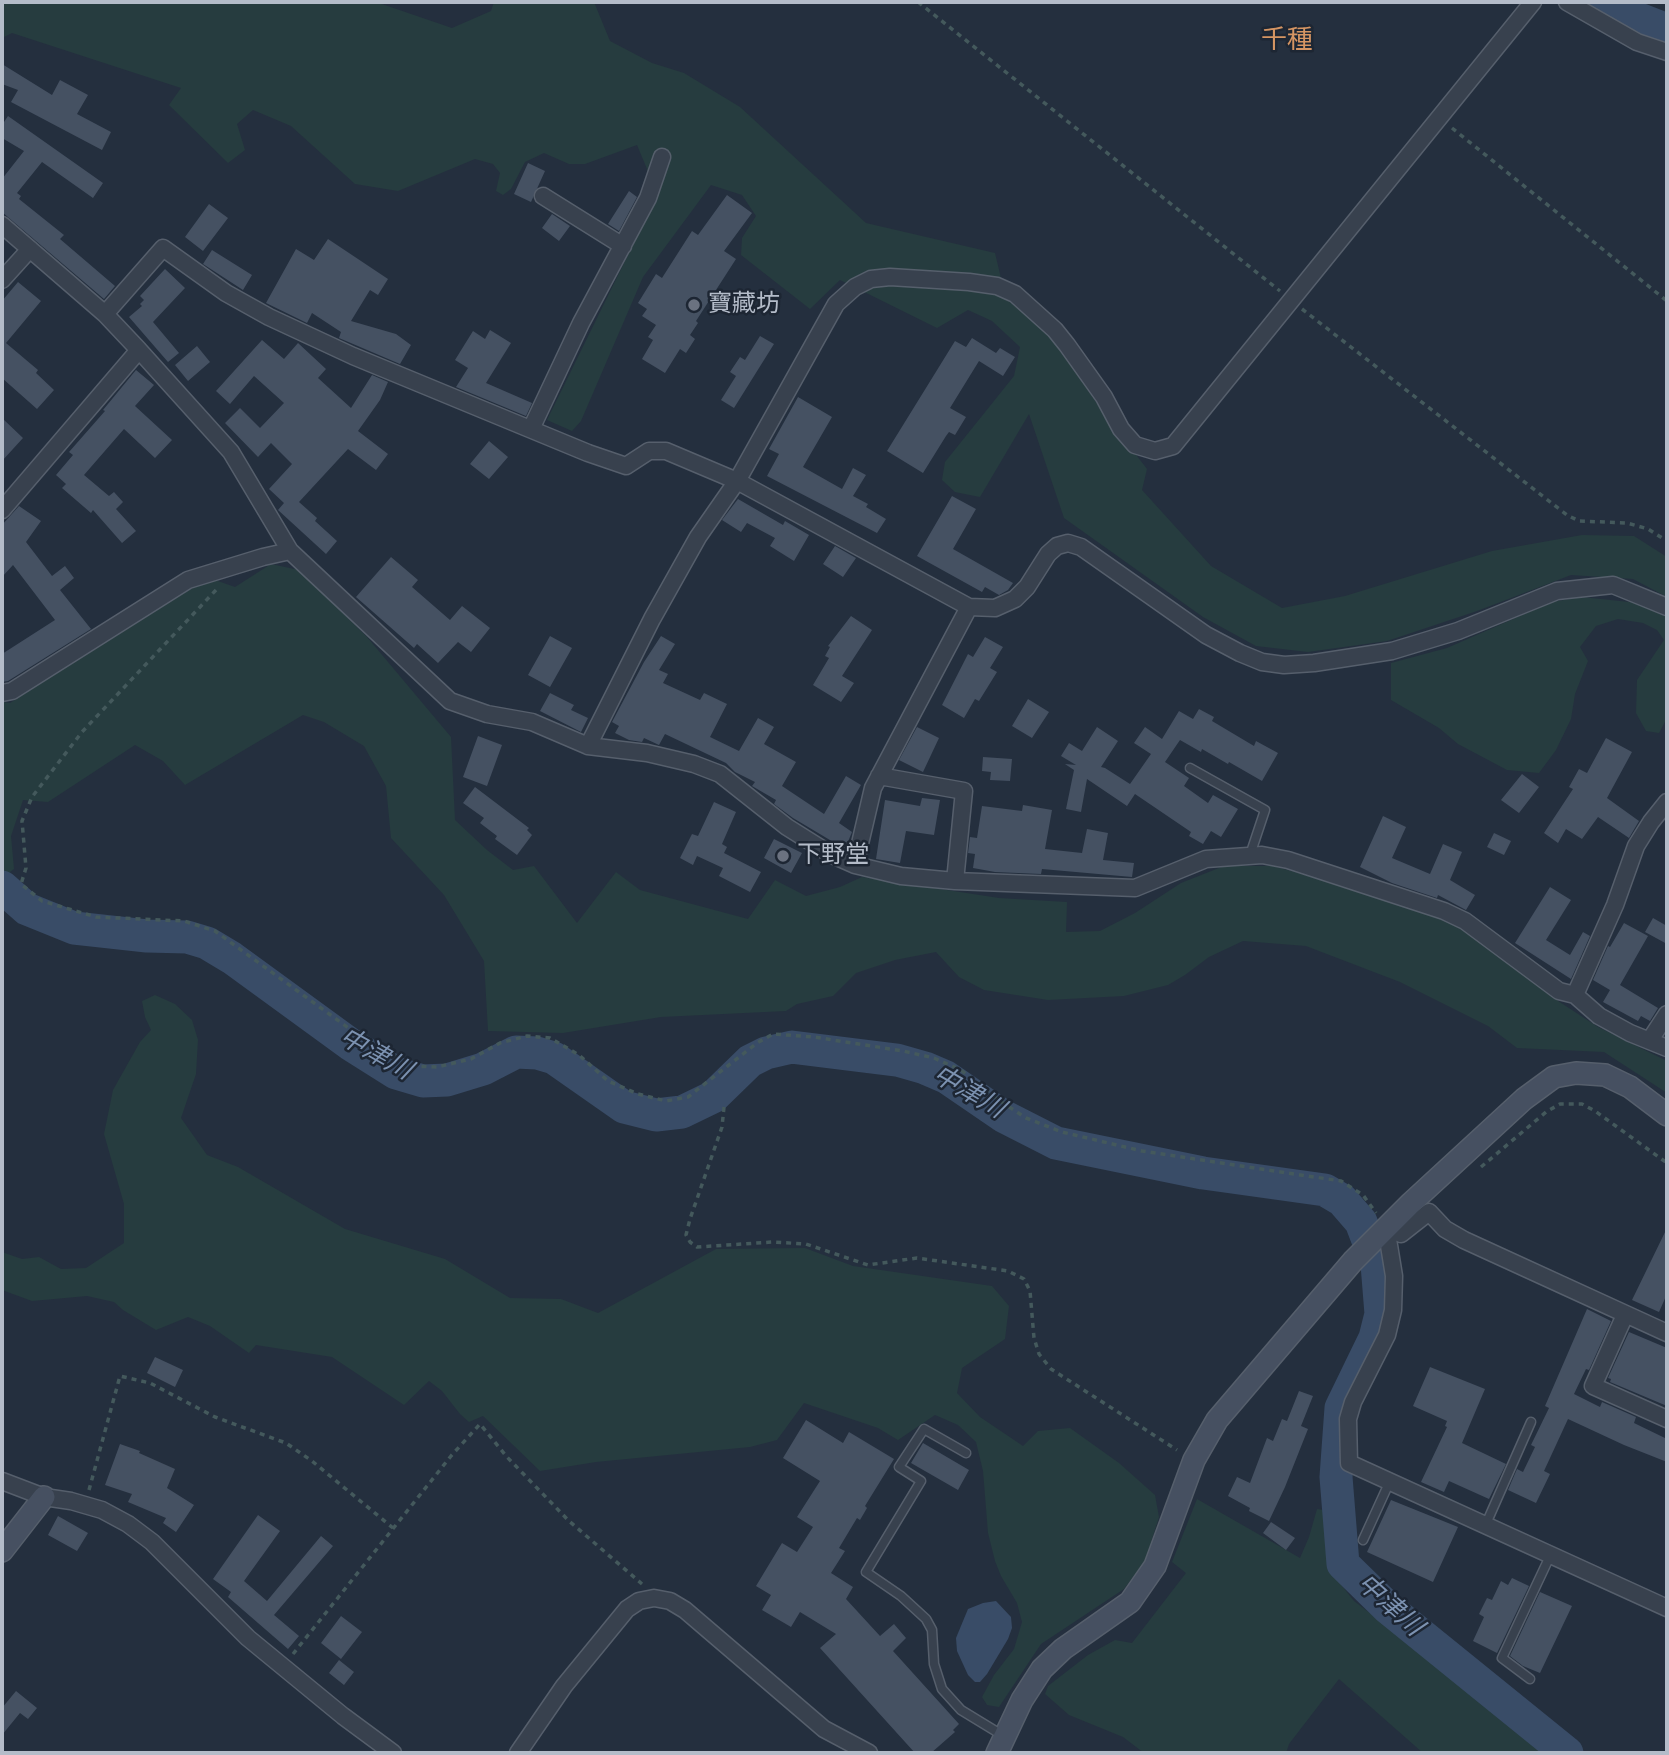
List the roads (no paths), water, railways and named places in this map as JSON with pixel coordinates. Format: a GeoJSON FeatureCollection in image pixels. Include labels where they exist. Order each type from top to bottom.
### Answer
{"type":"FeatureCollection","features":[{"type":"Feature","properties":{"kind":"street"},"geometry":{"type":"LineString","coordinates":[[588,746],[652,619],[698,537],[737,481],[836,304],[855,287],[871,279],[890,276],[997,286],[1015,294],[1055,330],[1067,345],[1104,397],[1121,429],[1135,445],[1155,451],[1173,446],[1533,2]]}},
{"type":"Feature","properties":{"kind":"street"},"geometry":{"type":"LineString","coordinates":[[1567,2],[1637,42],[1667,52]]}},
{"type":"Feature","properties":{"kind":"street"},"geometry":{"type":"LineString","coordinates":[[531,429],[581,323],[648,198],[662,157]]}},
{"type":"Feature","properties":{"kind":"street"},"geometry":{"type":"LineString","coordinates":[[543,196],[623,246]]}},
{"type":"Feature","properties":{"kind":"street"},"geometry":{"type":"LineString","coordinates":[[2,225],[105,314],[139,350],[230,452],[290,551],[450,701],[487,714],[532,722],[588,746],[647,753],[694,764],[720,774],[804,838],[855,865],[901,876],[955,881],[1135,888],[1206,859],[1250,855],[1287,860],[1444,911],[1465,921],[1559,991],[1575,995],[1599,1016],[1630,1033],[1667,1048]]}},
{"type":"Feature","properties":{"kind":"street"},"geometry":{"type":"LineString","coordinates":[[105,314],[163,248],[226,293],[269,317],[366,361],[531,429],[626,466],[649,451],[666,451],[737,481],[969,607],[995,608],[1015,599],[1027,587],[1048,554],[1057,546],[1068,543],[1081,547],[1206,635],[1262,662],[1284,665],[1314,663],[1392,651],[1458,631],[1557,591],[1613,585],[1667,607]]}},
{"type":"Feature","properties":{"kind":"street"},"geometry":{"type":"LineString","coordinates":[[2,280],[30,249]]}},
{"type":"Feature","properties":{"kind":"street"},"geometry":{"type":"LineString","coordinates":[[2,510],[139,350]]}},
{"type":"Feature","properties":{"kind":"street"},"geometry":{"type":"LineString","coordinates":[[2,693],[12,691],[188,580],[290,551]]}},
{"type":"Feature","properties":{"kind":"street"},"geometry":{"type":"LineString","coordinates":[[855,865],[873,788],[969,607]]}},
{"type":"Feature","properties":{"kind":"street"},"geometry":{"type":"LineString","coordinates":[[879,776],[964,791],[955,881]]}},
{"type":"Feature","properties":{"kind":"street"},"geometry":{"type":"LineString","coordinates":[[1575,995],[1615,905],[1636,846],[1667,802]]}},
{"type":"Feature","properties":{"kind":"street"},"geometry":{"type":"LineString","coordinates":[[1650,1040],[1667,1014]]}},
{"type":"Feature","properties":{"kind":"street"},"geometry":{"type":"LineString","coordinates":[[1001,1745],[1022,1700],[1042,1669],[1063,1649],[1130,1602],[1155,1566],[1194,1460],[1217,1420],[1353,1261],[1382,1231],[1524,1099],[1553,1077],[1576,1073],[1605,1075],[1630,1087],[1667,1115]]}},
{"type":"Feature","properties":{"kind":"street"},"geometry":{"type":"LineString","coordinates":[[1382,1231],[1401,1234],[1429,1212],[1445,1229],[1464,1240],[1667,1333]]}},
{"type":"Feature","properties":{"kind":"street"},"geometry":{"type":"LineString","coordinates":[[1382,1231],[1394,1276],[1393,1310],[1387,1335],[1353,1402],[1348,1419],[1349,1463],[1667,1608]]}},
{"type":"Feature","properties":{"kind":"street"},"geometry":{"type":"LineString","coordinates":[[1625,1315],[1592,1386],[1667,1419]]}},
{"type":"Feature","properties":{"kind":"street"},"geometry":{"type":"LineString","coordinates":[[2,1481],[44,1497],[102,1510],[128,1524],[152,1542],[248,1638],[393,1753]]}},
{"type":"Feature","properties":{"kind":"street"},"geometry":{"type":"LineString","coordinates":[[2,1551],[44,1497]]}},
{"type":"Feature","properties":{"kind":"street"},"geometry":{"type":"LineString","coordinates":[[518,1753],[564,1686],[627,1609],[639,1601],[654,1598],[670,1601],[685,1610],[824,1729],[869,1753]]}},
{"type":"Feature","properties":{"kind":"lane"},"geometry":{"type":"LineString","coordinates":[[1190,768],[1265,810],[1250,855]]}},
{"type":"Feature","properties":{"kind":"lane"},"geometry":{"type":"LineString","coordinates":[[1486,1524],[1531,1422]]}},
{"type":"Feature","properties":{"kind":"lane"},"geometry":{"type":"LineString","coordinates":[[966,1453],[924,1430],[898,1467],[921,1481],[866,1572],[901,1596],[926,1619],[932,1630],[934,1664],[942,1689],[961,1710],[1001,1745]]}},
{"type":"Feature","properties":{"kind":"lane"},"geometry":{"type":"LineString","coordinates":[[1363,1540],[1390,1482]]}},
{"type":"Feature","properties":{"kind":"lane"},"geometry":{"type":"LineString","coordinates":[[1530,1679],[1502,1658],[1551,1554]]}},
{"type":"Feature","properties":{"kind":"water"},"geometry":{"type":"Polygon","coordinates":[[[996,1601],[1011,1617],[1012,1628],[987,1674],[980,1682],[975,1682],[968,1675],[957,1651],[956,1638],[968,1609],[996,1601]]]}},
{"type":"Feature","properties":{"kind":"waterway"},"geometry":{"type":"LineString","coordinates":[[1603,2],[1611,8],[1667,30]]}},
{"type":"Feature","properties":{"kind":"waterway","name":"中津川"},"geometry":{"type":"LineString","coordinates":[[2,887],[27,909],[74,928],[147,936],[187,937],[207,943],[232,958],[350,1044],[396,1073],[423,1081],[447,1080],[483,1069],[516,1052],[537,1053],[554,1058],[624,1107],[656,1115],[682,1112],[713,1097],[750,1061],[766,1053],[792,1047],[897,1060],[925,1068],[946,1077],[1003,1116],[1056,1143],[1203,1173],[1325,1190],[1342,1200],[1361,1222],[1377,1264],[1381,1314],[1375,1338],[1341,1408],[1336,1477],[1343,1564],[1388,1608],[1567,1753]]}},
{"type":"Feature","properties":{"kind":"place","name":"寶藏坊"},"geometry":{"type":"Point","coordinates":[694,305]}},
{"type":"Feature","properties":{"kind":"place","name":"下野堂"},"geometry":{"type":"Point","coordinates":[783,856]}},
{"type":"Feature","properties":{"kind":"district","name":"千種"},"geometry":{"type":"Point","coordinates":[1287,41]}}]}
